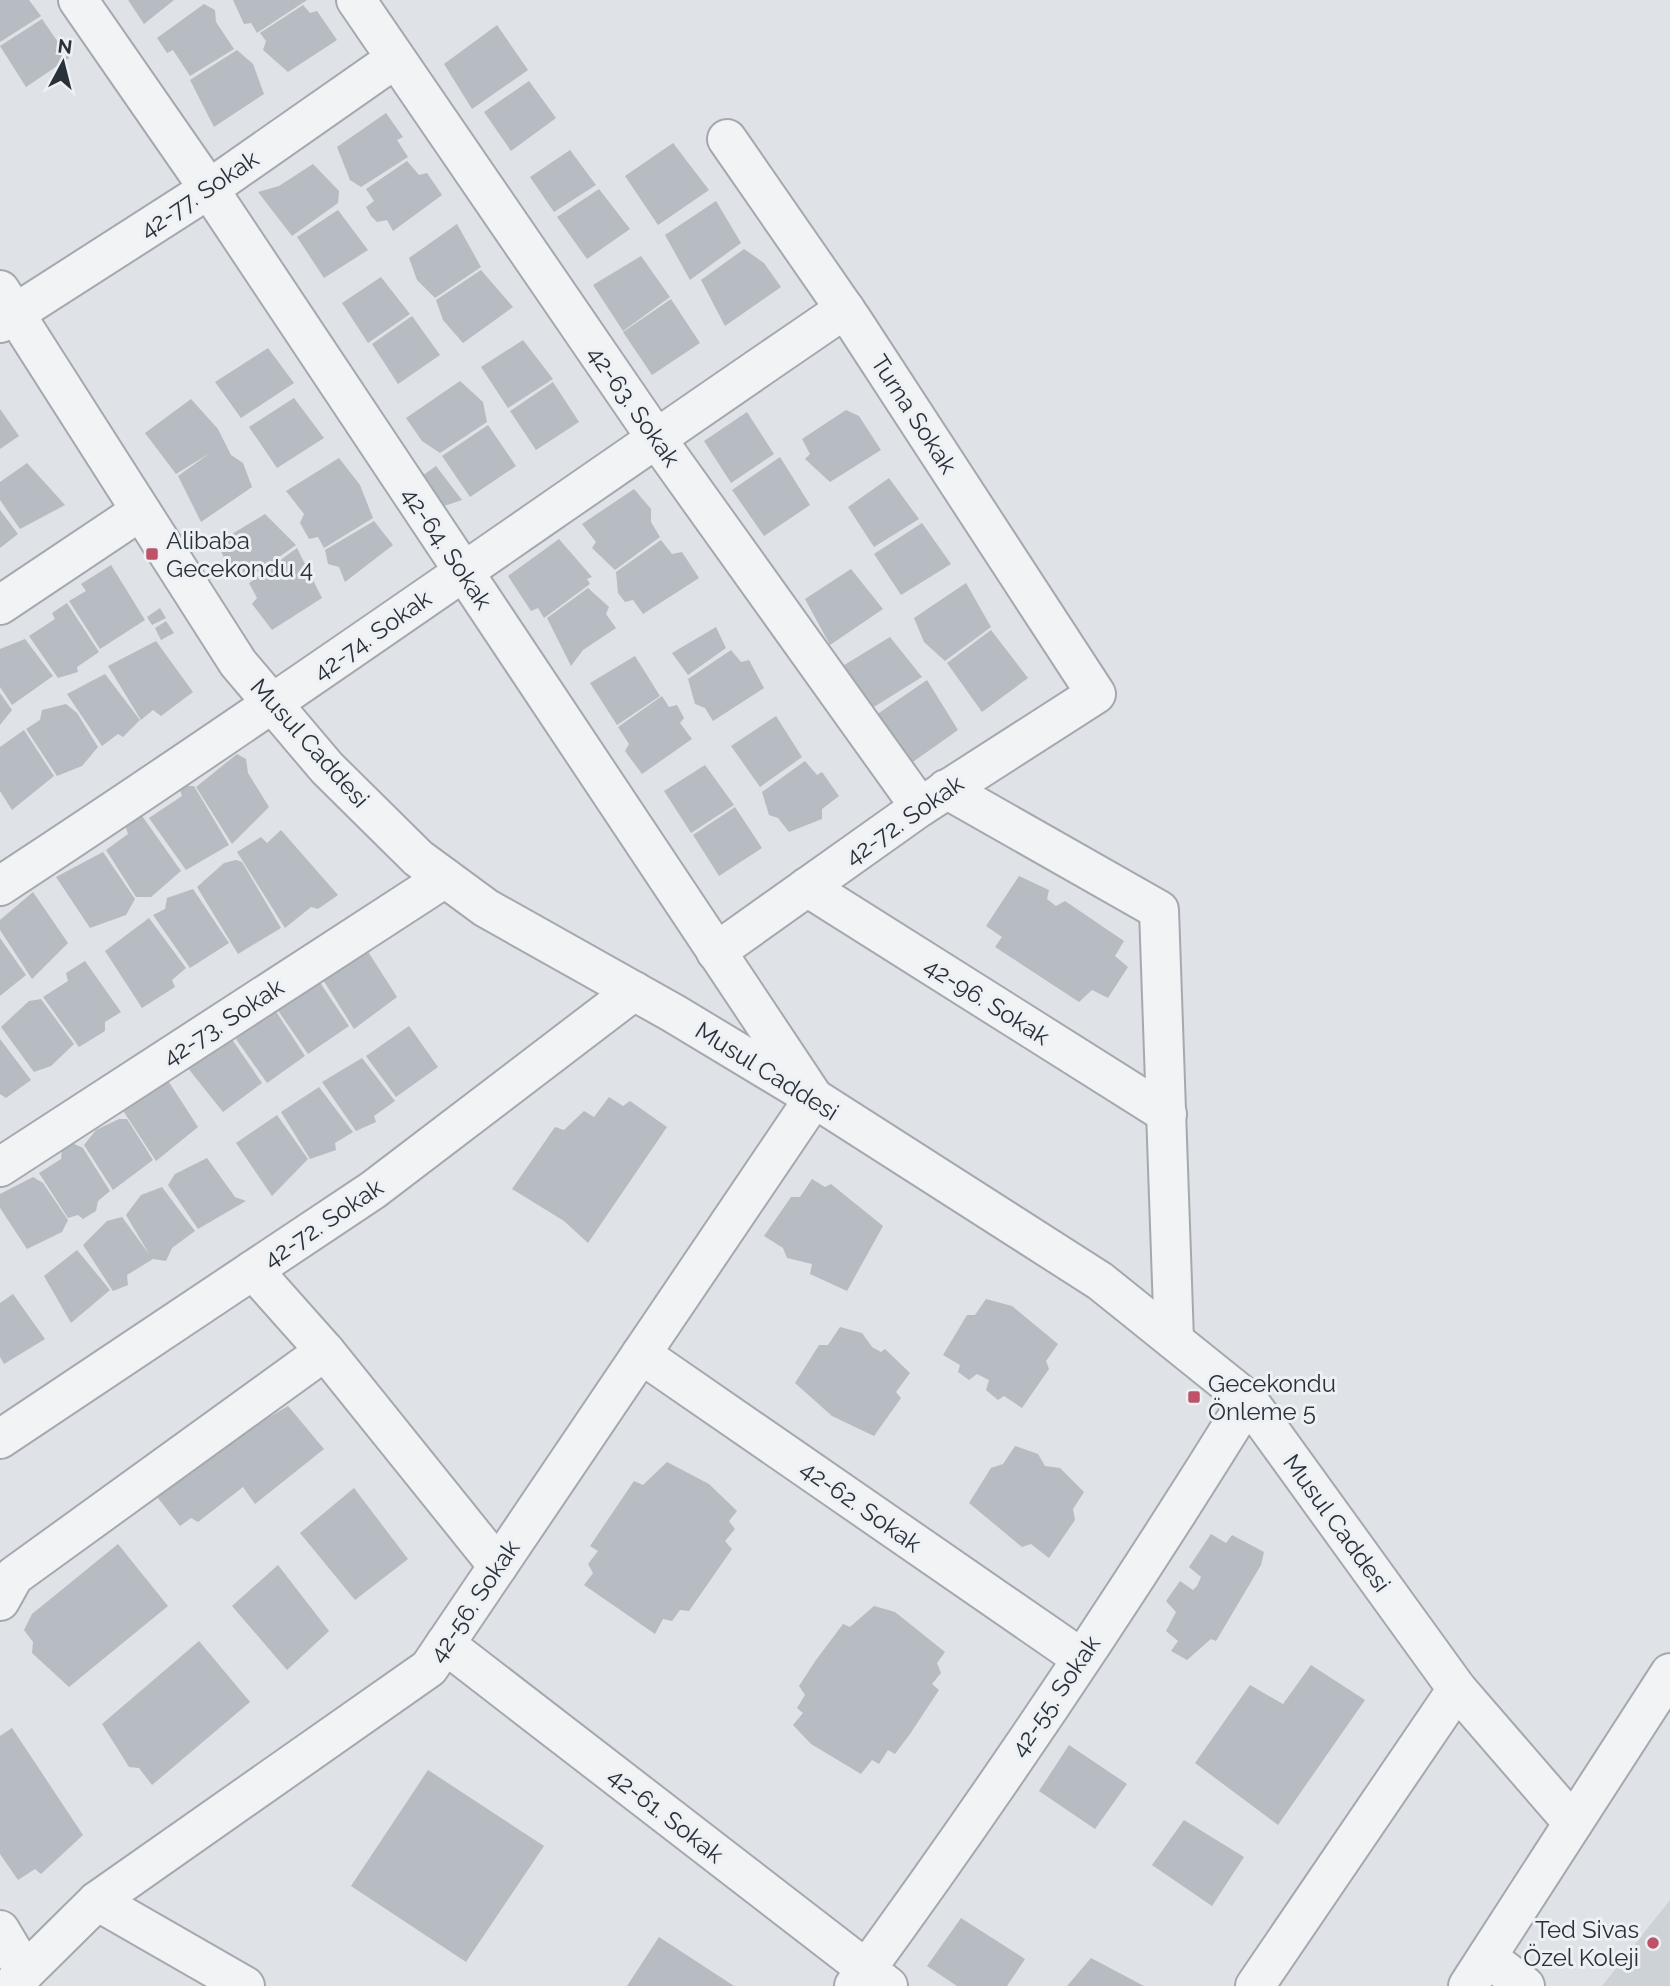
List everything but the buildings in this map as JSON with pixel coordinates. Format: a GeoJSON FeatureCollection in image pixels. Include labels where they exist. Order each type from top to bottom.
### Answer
{"type":"FeatureCollection","features":[{"type":"Feature","properties":{"kind":"street","name":"42-64. Sokak"},"geometry":{"type":"LineString","coordinates":[[78,0],[209,189],[814,1098]]}},
{"type":"Feature","properties":{"kind":"street","name":"42-63. Sokak"},"geometry":{"type":"LineString","coordinates":[[356,0],[656,438],[933,798]]}},
{"type":"Feature","properties":{"kind":"street","name":"42-77. Sokak"},"geometry":{"type":"LineString","coordinates":[[5,309],[209,189],[395,59]]}},
{"type":"Feature","properties":{"kind":"street","name":"Turna Sokak"},"geometry":{"type":"LineString","coordinates":[[727,139],[845,309],[1096,694]]}},
{"type":"Feature","properties":{"kind":"street","name":"Musul Caddesi"},"geometry":{"type":"LineString","coordinates":[[5,309],[238,663],[327,768],[418,858],[486,908],[814,1098],[1100,1282],[1248,1400],[1457,1689],[1573,1824]]}},
{"type":"Feature","properties":{"kind":"street","name":"42-74. Sokak"},"geometry":{"type":"LineString","coordinates":[[0,886],[273,705],[462,570],[845,309]]}},
{"type":"Feature","properties":{"kind":"street"},"geometry":{"type":"LineString","coordinates":[[0,605],[139,512]]}},
{"type":"Feature","properties":{"kind":"street","name":"42-72. Sokak"},"geometry":{"type":"LineString","coordinates":[[716,952],[933,798],[1096,694]]}},
{"type":"Feature","properties":{"kind":"street"},"geometry":{"type":"LineString","coordinates":[[933,798],[1159,910],[1174,1340]]}},
{"type":"Feature","properties":{"kind":"street","name":"42-73. Sokak"},"geometry":{"type":"LineString","coordinates":[[0,1167],[445,878]]}},
{"type":"Feature","properties":{"kind":"street","name":"42-96. Sokak"},"geometry":{"type":"LineString","coordinates":[[807,887],[1167,1114]]}},
{"type":"Feature","properties":{"kind":"street","name":"42-72. Sokak"},"geometry":{"type":"LineString","coordinates":[[0,1439],[373,1190],[634,992]]}},
{"type":"Feature","properties":{"kind":"street","name":"42-56. Sokak"},"geometry":{"type":"LineString","coordinates":[[18,1979],[97,1900],[429,1668],[814,1098]]}},
{"type":"Feature","properties":{"kind":"street"},"geometry":{"type":"LineString","coordinates":[[253,1270],[326,1351],[498,1566]]}},
{"type":"Feature","properties":{"kind":"street"},"geometry":{"type":"LineString","coordinates":[[0,1601],[15,1576],[326,1351]]}},
{"type":"Feature","properties":{"kind":"street","name":"42-62. Sokak"},"geometry":{"type":"LineString","coordinates":[[642,1354],[1081,1658]]}},
{"type":"Feature","properties":{"kind":"street","name":"42-55. Sokak"},"geometry":{"type":"LineString","coordinates":[[869,1981],[917,1899],[1166,1532],[1248,1400]]}},
{"type":"Feature","properties":{"kind":"street","name":"42-61. Sokak"},"geometry":{"type":"LineString","coordinates":[[445,1644],[869,1981]]}},
{"type":"Feature","properties":{"kind":"street"},"geometry":{"type":"LineString","coordinates":[[1525,1986],[1477,1972],[1670,1673]]}},
{"type":"Feature","properties":{"kind":"street"},"geometry":{"type":"LineString","coordinates":[[1255,1986],[1457,1689]]}},
{"type":"Feature","properties":{"kind":"street"},"geometry":{"type":"LineString","coordinates":[[97,1900],[245,1986]]}},
{"type":"Feature","properties":{"kind":"street"},"geometry":{"type":"LineString","coordinates":[[0,1930],[18,1979]]}},
{"type":"Feature","properties":{"kind":"shaded area","name":"Ted Sivas Özel Koleji"},"geometry":{"type":"Polygon","coordinates":[[[1670,1900],[1670,1986],[1602,1986],[1670,1900]]]}},
{"type":"Feature","properties":{"kind":"place","name":"Alibaba Gecekondu 4"},"geometry":{"type":"Point","coordinates":[152,554]}},
{"type":"Feature","properties":{"kind":"place","name":"Gecekondu Önleme 5"},"geometry":{"type":"Point","coordinates":[1194,1397]}},
{"type":"Feature","properties":{"kind":"place","name":"Ted Sivas Özel Koleji"},"geometry":{"type":"Point","coordinates":[1653,1943]}}]}
